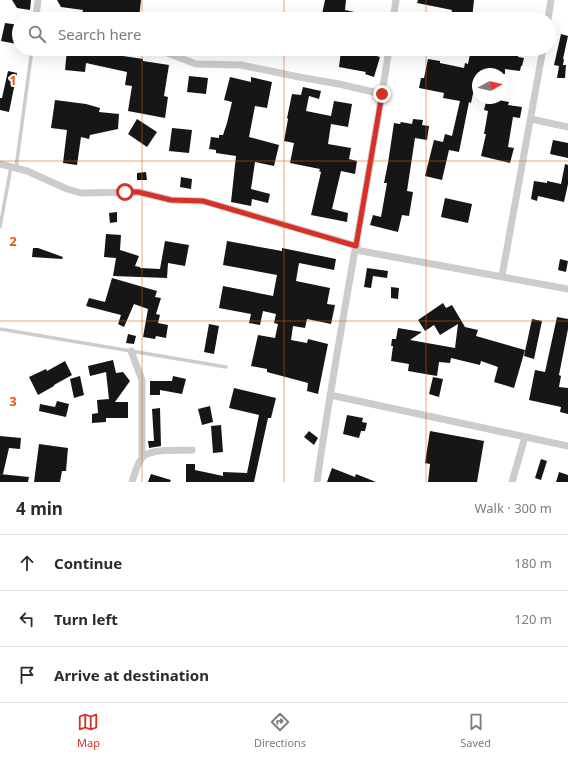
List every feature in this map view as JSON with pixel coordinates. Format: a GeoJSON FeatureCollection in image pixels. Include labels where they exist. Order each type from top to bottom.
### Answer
{"type":"FeatureCollection","features":[{"type":"Feature","properties":{"kind":"street"},"geometry":{"type":"LineString","coordinates":[[37,12],[38,0]]}},
{"type":"Feature","properties":{"kind":"street"},"geometry":{"type":"LineString","coordinates":[[394,12],[396,0]]}},
{"type":"Feature","properties":{"kind":"street"},"geometry":{"type":"LineString","coordinates":[[549,12],[551,0]]}},
{"type":"Feature","properties":{"kind":"street"},"geometry":{"type":"LineString","coordinates":[[175,56],[196,64],[241,66],[339,84],[382,94]]}},
{"type":"Feature","properties":{"kind":"street"},"geometry":{"type":"LineString","coordinates":[[317,482],[330,395],[388,56]]}},
{"type":"Feature","properties":{"kind":"street"},"geometry":{"type":"LineString","coordinates":[[502,276],[542,56]]}},
{"type":"Feature","properties":{"kind":"street"},"geometry":{"type":"LineString","coordinates":[[531,119],[568,127]]}},
{"type":"Feature","properties":{"kind":"street"},"geometry":{"type":"LineString","coordinates":[[0,164],[27,171],[67,189],[81,193],[138,192],[171,200],[203,201],[356,248],[568,289]]}},
{"type":"Feature","properties":{"kind":"street"},"geometry":{"type":"LineString","coordinates":[[131,351],[142,380],[142,457],[132,482]]}},
{"type":"Feature","properties":{"kind":"street"},"geometry":{"type":"LineString","coordinates":[[330,395],[568,446]]}},
{"type":"Feature","properties":{"kind":"street"},"geometry":{"type":"LineString","coordinates":[[512,482],[525,437]]}},
{"type":"Feature","properties":{"kind":"street"},"geometry":{"type":"LineString","coordinates":[[142,457],[151,452],[192,450]]}},
{"type":"Feature","properties":{"kind":"lane"},"geometry":{"type":"LineString","coordinates":[[0,227],[14,167],[31,56]]}},
{"type":"Feature","properties":{"kind":"lane"},"geometry":{"type":"LineString","coordinates":[[0,329],[226,367]]}},
{"type":"Feature","properties":{"kind":"building"},"geometry":{"type":"Polygon","coordinates":[[[12,0],[31,0],[30,10],[17,8],[12,0]]]}},
{"type":"Feature","properties":{"kind":"building"},"geometry":{"type":"Polygon","coordinates":[[[57,0],[141,0],[140,12],[83,12],[83,10],[61,7],[57,0]]]}},
{"type":"Feature","properties":{"kind":"building"},"geometry":{"type":"Polygon","coordinates":[[[325,0],[346,0],[345,10],[355,12],[322,12],[325,0]]]}},
{"type":"Feature","properties":{"kind":"building"},"geometry":{"type":"Polygon","coordinates":[[[418,0],[474,0],[473,12],[452,12],[452,10],[417,3],[418,0]]]}},
{"type":"Feature","properties":{"kind":"building"},"geometry":{"type":"Polygon","coordinates":[[[5,23],[12,24],[12,43],[1,41],[5,23]]]}},
{"type":"Feature","properties":{"kind":"building"},"geometry":{"type":"Polygon","coordinates":[[[561,34],[568,36],[563,59],[563,65],[566,65],[565,78],[557,78],[559,66],[554,65],[561,34]]]}},
{"type":"Feature","properties":{"kind":"building"},"geometry":{"type":"Polygon","coordinates":[[[66,56],[123,56],[169,65],[164,96],[168,97],[165,118],[128,111],[132,86],[125,85],[127,72],[86,63],[85,72],[65,70],[66,56]]]}},
{"type":"Feature","properties":{"kind":"building"},"geometry":{"type":"Polygon","coordinates":[[[340,56],[380,57],[374,77],[365,74],[366,72],[339,67],[340,56]]]}},
{"type":"Feature","properties":{"kind":"building"},"geometry":{"type":"Polygon","coordinates":[[[470,56],[518,56],[524,58],[520,71],[508,69],[508,68],[472,68],[472,98],[471,103],[469,102],[459,152],[449,150],[442,180],[425,176],[434,140],[443,142],[445,134],[452,136],[460,101],[443,98],[444,93],[419,88],[421,78],[424,78],[428,59],[464,68],[465,63],[468,64],[470,56]]]}},
{"type":"Feature","properties":{"kind":"building"},"geometry":{"type":"Polygon","coordinates":[[[8,71],[17,73],[9,112],[0,110],[0,98],[2,98],[8,71]]]}},
{"type":"Feature","properties":{"kind":"building"},"geometry":{"type":"Polygon","coordinates":[[[189,76],[208,78],[206,94],[187,92],[189,76]]]}},
{"type":"Feature","properties":{"kind":"building"},"geometry":{"type":"Polygon","coordinates":[[[230,77],[251,82],[251,77],[272,82],[267,108],[255,106],[249,137],[279,145],[274,166],[255,162],[251,189],[270,194],[268,203],[252,199],[251,206],[231,202],[236,156],[216,153],[216,150],[209,149],[211,137],[219,138],[219,135],[223,135],[227,123],[232,102],[224,100],[230,77]]]}},
{"type":"Feature","properties":{"kind":"building"},"geometry":{"type":"Polygon","coordinates":[[[303,87],[321,91],[319,99],[309,96],[306,111],[331,116],[334,101],[352,104],[348,127],[331,124],[328,144],[351,148],[349,159],[357,161],[355,174],[341,171],[332,209],[348,213],[347,222],[311,215],[321,172],[319,171],[320,169],[290,163],[294,143],[284,141],[287,118],[292,94],[301,95],[303,87]]]}},
{"type":"Feature","properties":{"kind":"building"},"geometry":{"type":"Polygon","coordinates":[[[55,100],[86,104],[100,108],[99,112],[119,114],[118,129],[90,135],[89,139],[81,137],[77,165],[63,163],[67,130],[51,128],[55,100]]]}},
{"type":"Feature","properties":{"kind":"building"},"geometry":{"type":"Polygon","coordinates":[[[508,102],[509,102],[508,105],[522,107],[520,118],[513,117],[508,147],[514,148],[510,163],[481,156],[486,134],[484,134],[488,111],[484,110],[486,104],[508,104],[508,102]]]}},
{"type":"Feature","properties":{"kind":"building"},"geometry":{"type":"Polygon","coordinates":[[[137,119],[157,132],[147,147],[128,134],[137,119]]]}},
{"type":"Feature","properties":{"kind":"building"},"geometry":{"type":"Polygon","coordinates":[[[413,119],[423,120],[422,125],[429,126],[427,140],[415,138],[407,191],[413,192],[409,216],[402,215],[398,232],[370,225],[373,215],[381,217],[387,183],[384,183],[394,123],[400,124],[401,122],[412,124],[413,119]]]}},
{"type":"Feature","properties":{"kind":"building"},"geometry":{"type":"Polygon","coordinates":[[[172,128],[192,130],[189,153],[169,151],[172,128]]]}},
{"type":"Feature","properties":{"kind":"building"},"geometry":{"type":"Polygon","coordinates":[[[553,140],[568,143],[568,158],[550,154],[553,140]]]}},
{"type":"Feature","properties":{"kind":"building"},"geometry":{"type":"Polygon","coordinates":[[[565,164],[568,165],[568,184],[564,202],[538,196],[537,201],[531,199],[534,181],[547,183],[547,181],[561,184],[565,164]]]}},
{"type":"Feature","properties":{"kind":"building"},"geometry":{"type":"Polygon","coordinates":[[[146,172],[147,180],[137,180],[137,173],[146,172]]]}},
{"type":"Feature","properties":{"kind":"building"},"geometry":{"type":"Polygon","coordinates":[[[181,177],[192,179],[191,189],[180,187],[181,177]]]}},
{"type":"Feature","properties":{"kind":"building"},"geometry":{"type":"Polygon","coordinates":[[[445,198],[472,204],[468,223],[441,217],[445,198]]]}},
{"type":"Feature","properties":{"kind":"building"},"geometry":{"type":"Polygon","coordinates":[[[117,212],[117,222],[110,223],[109,213],[117,212]]]}},
{"type":"Feature","properties":{"kind":"building"},"geometry":{"type":"Polygon","coordinates":[[[106,234],[121,235],[120,250],[139,256],[135,266],[140,268],[160,269],[165,241],[189,245],[185,266],[168,263],[167,278],[113,276],[116,258],[104,257],[106,234]]]}},
{"type":"Feature","properties":{"kind":"building"},"geometry":{"type":"Polygon","coordinates":[[[227,241],[282,251],[282,248],[336,259],[334,270],[299,263],[296,281],[330,288],[327,304],[335,305],[331,324],[307,319],[305,328],[293,326],[291,340],[307,343],[308,339],[328,344],[318,394],[307,391],[308,383],[267,372],[267,369],[251,366],[258,335],[275,338],[278,324],[274,323],[276,314],[263,311],[260,325],[249,323],[251,314],[219,308],[223,286],[273,296],[277,275],[223,265],[227,241]]]}},
{"type":"Feature","properties":{"kind":"building"},"geometry":{"type":"Polygon","coordinates":[[[33,248],[38,248],[63,257],[62,259],[32,257],[33,248]]]}},
{"type":"Feature","properties":{"kind":"building"},"geometry":{"type":"Polygon","coordinates":[[[560,259],[568,261],[566,272],[558,270],[560,259]]]}},
{"type":"Feature","properties":{"kind":"building"},"geometry":{"type":"Polygon","coordinates":[[[367,268],[388,271],[387,278],[373,276],[371,288],[364,287],[367,268]]]}},
{"type":"Feature","properties":{"kind":"building"},"geometry":{"type":"Polygon","coordinates":[[[112,278],[157,291],[155,297],[161,298],[156,314],[160,315],[158,323],[168,325],[166,338],[156,336],[155,339],[143,337],[148,309],[134,304],[124,327],[118,324],[121,315],[86,306],[89,298],[105,302],[112,278]]]}},
{"type":"Feature","properties":{"kind":"building"},"geometry":{"type":"Polygon","coordinates":[[[391,287],[399,288],[398,299],[391,298],[391,287]]]}},
{"type":"Feature","properties":{"kind":"building"},"geometry":{"type":"Polygon","coordinates":[[[443,303],[446,308],[452,305],[465,327],[478,330],[476,336],[525,350],[514,388],[494,382],[498,367],[481,361],[480,365],[451,358],[450,363],[439,362],[437,376],[408,371],[409,364],[391,361],[393,346],[391,346],[392,339],[396,339],[398,328],[422,332],[410,340],[455,348],[458,324],[440,335],[434,325],[425,331],[418,320],[443,303]]]}},
{"type":"Feature","properties":{"kind":"building"},"geometry":{"type":"Polygon","coordinates":[[[557,317],[568,319],[568,329],[559,375],[561,376],[559,387],[568,388],[568,414],[560,412],[561,407],[529,400],[535,370],[545,372],[557,317]]]}},
{"type":"Feature","properties":{"kind":"building"},"geometry":{"type":"Polygon","coordinates":[[[532,319],[542,321],[534,359],[524,356],[532,319]]]}},
{"type":"Feature","properties":{"kind":"building"},"geometry":{"type":"Polygon","coordinates":[[[209,324],[219,326],[214,354],[204,352],[209,324]]]}},
{"type":"Feature","properties":{"kind":"building"},"geometry":{"type":"Polygon","coordinates":[[[128,334],[136,336],[134,344],[126,343],[128,334]]]}},
{"type":"Feature","properties":{"kind":"building"},"geometry":{"type":"Polygon","coordinates":[[[113,360],[116,373],[123,372],[130,381],[115,402],[128,402],[128,418],[106,418],[106,422],[92,423],[92,414],[98,413],[97,400],[109,399],[106,372],[90,376],[88,366],[113,360]]]}},
{"type":"Feature","properties":{"kind":"building"},"geometry":{"type":"Polygon","coordinates":[[[65,361],[72,375],[38,395],[29,377],[46,369],[47,371],[65,361]]]}},
{"type":"Feature","properties":{"kind":"building"},"geometry":{"type":"Polygon","coordinates":[[[80,376],[84,395],[74,398],[70,379],[80,376]]]}},
{"type":"Feature","properties":{"kind":"building"},"geometry":{"type":"Polygon","coordinates":[[[173,376],[186,379],[182,394],[160,390],[160,395],[150,395],[150,381],[172,381],[173,376]]]}},
{"type":"Feature","properties":{"kind":"building"},"geometry":{"type":"Polygon","coordinates":[[[433,377],[443,379],[439,397],[429,394],[433,377]]]}},
{"type":"Feature","properties":{"kind":"building"},"geometry":{"type":"Polygon","coordinates":[[[234,388],[276,398],[271,418],[268,418],[254,482],[186,482],[186,464],[195,464],[195,470],[223,476],[223,472],[247,473],[259,415],[229,408],[234,388]]]}},
{"type":"Feature","properties":{"kind":"building"},"geometry":{"type":"Polygon","coordinates":[[[57,401],[69,404],[66,417],[39,411],[40,404],[55,407],[57,401]]]}},
{"type":"Feature","properties":{"kind":"building"},"geometry":{"type":"Polygon","coordinates":[[[210,406],[213,422],[202,425],[198,409],[210,406]]]}},
{"type":"Feature","properties":{"kind":"building"},"geometry":{"type":"Polygon","coordinates":[[[160,408],[161,446],[149,448],[148,441],[154,441],[152,409],[160,408]]]}},
{"type":"Feature","properties":{"kind":"building"},"geometry":{"type":"Polygon","coordinates":[[[347,415],[363,418],[362,422],[367,423],[365,431],[361,431],[359,438],[343,434],[347,415]]]}},
{"type":"Feature","properties":{"kind":"building"},"geometry":{"type":"Polygon","coordinates":[[[221,425],[223,452],[213,453],[211,426],[221,425]]]}},
{"type":"Feature","properties":{"kind":"building"},"geometry":{"type":"Polygon","coordinates":[[[309,431],[318,438],[314,445],[304,437],[309,431]]]}},
{"type":"Feature","properties":{"kind":"building"},"geometry":{"type":"Polygon","coordinates":[[[430,431],[484,441],[477,482],[428,482],[430,464],[425,463],[430,431]]]}},
{"type":"Feature","properties":{"kind":"building"},"geometry":{"type":"Polygon","coordinates":[[[0,436],[21,438],[20,449],[9,448],[3,474],[0,474],[0,436]]]}},
{"type":"Feature","properties":{"kind":"building"},"geometry":{"type":"Polygon","coordinates":[[[39,444],[68,448],[66,471],[62,471],[60,482],[34,482],[39,444]]]}},
{"type":"Feature","properties":{"kind":"building"},"geometry":{"type":"Polygon","coordinates":[[[541,459],[547,461],[541,480],[535,478],[541,459]]]}},
{"type":"Feature","properties":{"kind":"building"},"geometry":{"type":"Polygon","coordinates":[[[332,468],[355,477],[356,474],[376,482],[327,482],[332,468]]]}},
{"type":"Feature","properties":{"kind":"building"},"geometry":{"type":"Polygon","coordinates":[[[559,472],[568,475],[568,482],[556,482],[559,472]]]}},
{"type":"Feature","properties":{"kind":"building"},"geometry":{"type":"Polygon","coordinates":[[[0,474],[29,477],[28,482],[0,482],[0,474]]]}},
{"type":"Feature","properties":{"kind":"building"},"geometry":{"type":"Polygon","coordinates":[[[151,474],[171,480],[170,482],[148,482],[151,474]]]}},
{"type":"Feature","properties":{"kind":"route"},"geometry":{"type":"LineString","coordinates":[[125,192],[138,192],[171,200],[203,201],[356,246],[382,94]]}}]}
